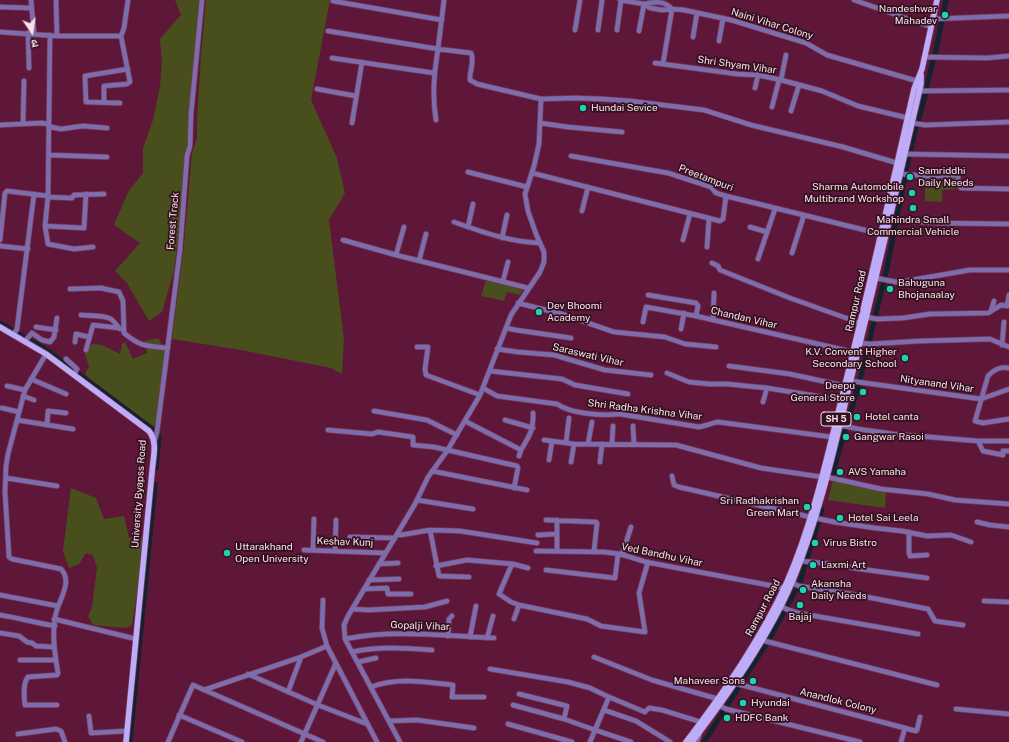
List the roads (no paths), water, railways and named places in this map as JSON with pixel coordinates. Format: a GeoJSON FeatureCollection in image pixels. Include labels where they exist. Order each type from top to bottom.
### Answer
{"type":"FeatureCollection","features":[{"type":"Feature","properties":{"kind":"main road","name":"Rampur Road"},"geometry":{"type":"LineString","coordinates":[[686,742],[718,699],[763,629],[784,588],[816,518],[832,437],[860,323],[869,298],[881,234],[897,163],[917,81],[925,57],[937,0]]}},
{"type":"Feature","properties":{"kind":"main road"},"geometry":{"type":"LineString","coordinates":[[824,477],[844,426],[851,381],[865,344],[866,317],[869,298],[894,221],[903,174],[905,154],[919,91],[922,69]]}},
{"type":"Feature","properties":{"kind":"main road","name":"University Byapss Road"},"geometry":{"type":"LineString","coordinates":[[0,327],[15,332],[27,339],[46,354],[75,372],[152,435],[154,443],[126,742]]}},
{"type":"Feature","properties":{"kind":"main road"},"geometry":{"type":"LineString","coordinates":[[692,742],[723,707],[766,641],[796,585],[816,518]]}},
{"type":"Feature","properties":{"kind":"street"},"geometry":{"type":"LineString","coordinates":[[31,0],[34,33]]}},
{"type":"Feature","properties":{"kind":"street"},"geometry":{"type":"LineString","coordinates":[[56,0],[57,36]]}},
{"type":"Feature","properties":{"kind":"street"},"geometry":{"type":"LineString","coordinates":[[104,102],[104,86],[127,84],[130,82],[121,36],[124,28],[128,0]]}},
{"type":"Feature","properties":{"kind":"street","name":"Forest Track"},"geometry":{"type":"LineString","coordinates":[[154,443],[157,432],[180,250],[187,156],[190,146],[191,114],[202,0]]}},
{"type":"Feature","properties":{"kind":"street"},"geometry":{"type":"LineString","coordinates":[[436,120],[433,107],[434,73],[444,0]]}},
{"type":"Feature","properties":{"kind":"street"},"geometry":{"type":"LineString","coordinates":[[575,30],[580,0]]}},
{"type":"Feature","properties":{"kind":"street"},"geometry":{"type":"LineString","coordinates":[[598,30],[602,0]]}},
{"type":"Feature","properties":{"kind":"street"},"geometry":{"type":"LineString","coordinates":[[617,30],[620,0]]}},
{"type":"Feature","properties":{"kind":"street","name":"Naini Vihar Colony"},"geometry":{"type":"LineString","coordinates":[[620,0],[644,4],[650,8],[662,10],[672,8],[723,18],[806,43],[827,55],[917,81]]}},
{"type":"Feature","properties":{"kind":"street"},"geometry":{"type":"LineString","coordinates":[[854,0],[931,27]]}},
{"type":"Feature","properties":{"kind":"street"},"geometry":{"type":"LineString","coordinates":[[332,1],[346,2],[442,20]]}},
{"type":"Feature","properties":{"kind":"street"},"geometry":{"type":"LineString","coordinates":[[640,31],[644,4],[659,2],[672,8],[663,64]]}},
{"type":"Feature","properties":{"kind":"street"},"geometry":{"type":"LineString","coordinates":[[0,7],[31,8]]}},
{"type":"Feature","properties":{"kind":"street"},"geometry":{"type":"LineString","coordinates":[[693,37],[697,13]]}},
{"type":"Feature","properties":{"kind":"street"},"geometry":{"type":"LineString","coordinates":[[932,18],[942,19],[1009,16]]}},
{"type":"Feature","properties":{"kind":"street"},"geometry":{"type":"LineString","coordinates":[[718,41],[723,18]]}},
{"type":"Feature","properties":{"kind":"street"},"geometry":{"type":"LineString","coordinates":[[0,32],[34,33],[57,36],[121,36]]}},
{"type":"Feature","properties":{"kind":"street"},"geometry":{"type":"LineString","coordinates":[[328,32],[471,53],[473,58],[470,80],[476,84],[541,99],[602,99],[704,110],[751,125],[897,163]]}},
{"type":"Feature","properties":{"kind":"street"},"geometry":{"type":"LineString","coordinates":[[28,33],[29,68]]}},
{"type":"Feature","properties":{"kind":"street"},"geometry":{"type":"LineString","coordinates":[[50,35],[48,197],[45,226],[48,244],[74,249],[93,247]]}},
{"type":"Feature","properties":{"kind":"street"},"geometry":{"type":"LineString","coordinates":[[772,107],[786,55]]}},
{"type":"Feature","properties":{"kind":"street"},"geometry":{"type":"LineString","coordinates":[[925,57],[987,58],[1009,56]]}},
{"type":"Feature","properties":{"kind":"street"},"geometry":{"type":"LineString","coordinates":[[332,58],[434,73]]}},
{"type":"Feature","properties":{"kind":"street"},"geometry":{"type":"LineString","coordinates":[[352,123],[362,62]]}},
{"type":"Feature","properties":{"kind":"street","name":"Shri Shyam Vihar"},"geometry":{"type":"LineString","coordinates":[[655,63],[736,74],[758,75],[822,92],[858,106],[908,118]]}},
{"type":"Feature","properties":{"kind":"street"},"geometry":{"type":"LineString","coordinates":[[754,88],[760,66]]}},
{"type":"Feature","properties":{"kind":"street"},"geometry":{"type":"LineString","coordinates":[[120,103],[86,102],[85,76],[128,69]]}},
{"type":"Feature","properties":{"kind":"street"},"geometry":{"type":"LineString","coordinates":[[24,81],[24,123]]}},
{"type":"Feature","properties":{"kind":"street"},"geometry":{"type":"LineString","coordinates":[[791,111],[798,85]]}},
{"type":"Feature","properties":{"kind":"street"},"geometry":{"type":"LineString","coordinates":[[317,89],[356,96]]}},
{"type":"Feature","properties":{"kind":"street"},"geometry":{"type":"LineString","coordinates":[[919,91],[1009,90]]}},
{"type":"Feature","properties":{"kind":"street"},"geometry":{"type":"LineString","coordinates":[[400,742],[345,639],[344,625],[417,500],[432,471],[447,451],[480,395],[497,349],[518,303],[540,272],[544,262],[544,252],[536,234],[527,206],[525,194],[539,144],[541,99]]}},
{"type":"Feature","properties":{"kind":"street"},"geometry":{"type":"LineString","coordinates":[[912,123],[925,125],[1009,122]]}},
{"type":"Feature","properties":{"kind":"street"},"geometry":{"type":"LineString","coordinates":[[0,125],[24,123],[48,124],[51,127],[61,129],[83,126],[106,128]]}},
{"type":"Feature","properties":{"kind":"street"},"geometry":{"type":"LineString","coordinates":[[540,123],[622,132]]}},
{"type":"Feature","properties":{"kind":"street"},"geometry":{"type":"LineString","coordinates":[[905,154],[1009,156]]}},
{"type":"Feature","properties":{"kind":"street"},"geometry":{"type":"LineString","coordinates":[[49,155],[107,157]]}},
{"type":"Feature","properties":{"kind":"street","name":"Preetampuri"},"geometry":{"type":"LineString","coordinates":[[571,156],[668,173],[711,187],[716,193],[726,196],[881,234]]}},
{"type":"Feature","properties":{"kind":"street"},"geometry":{"type":"LineString","coordinates":[[468,172],[527,187]]}},
{"type":"Feature","properties":{"kind":"street"},"geometry":{"type":"LineString","coordinates":[[532,173],[709,219],[722,221],[726,196]]}},
{"type":"Feature","properties":{"kind":"street"},"geometry":{"type":"LineString","coordinates":[[903,174],[958,175],[958,184],[961,188],[1009,189]]}},
{"type":"Feature","properties":{"kind":"street"},"geometry":{"type":"LineString","coordinates":[[582,211],[588,187]]}},
{"type":"Feature","properties":{"kind":"street"},"geometry":{"type":"LineString","coordinates":[[0,240],[5,193],[8,191],[48,197],[72,198],[74,194],[104,194]]}},
{"type":"Feature","properties":{"kind":"street"},"geometry":{"type":"LineString","coordinates":[[15,332],[28,250],[34,194]]}},
{"type":"Feature","properties":{"kind":"street"},"geometry":{"type":"LineString","coordinates":[[45,226],[84,228],[86,194]]}},
{"type":"Feature","properties":{"kind":"street"},"geometry":{"type":"LineString","coordinates":[[468,227],[473,204]]}},
{"type":"Feature","properties":{"kind":"street"},"geometry":{"type":"LineString","coordinates":[[758,259],[775,209]]}},
{"type":"Feature","properties":{"kind":"street"},"geometry":{"type":"LineString","coordinates":[[502,238],[507,214]]}},
{"type":"Feature","properties":{"kind":"street"},"geometry":{"type":"LineString","coordinates":[[683,240],[690,214]]}},
{"type":"Feature","properties":{"kind":"street"},"geometry":{"type":"LineString","coordinates":[[792,253],[804,215]]}},
{"type":"Feature","properties":{"kind":"street"},"geometry":{"type":"LineString","coordinates":[[707,247],[709,219]]}},
{"type":"Feature","properties":{"kind":"street"},"geometry":{"type":"LineString","coordinates":[[894,221],[1009,224]]}},
{"type":"Feature","properties":{"kind":"street"},"geometry":{"type":"LineString","coordinates":[[454,222],[502,238],[526,243],[540,243]]}},
{"type":"Feature","properties":{"kind":"street"},"geometry":{"type":"LineString","coordinates":[[750,226],[767,232]]}},
{"type":"Feature","properties":{"kind":"street"},"geometry":{"type":"LineString","coordinates":[[396,255],[404,227]]}},
{"type":"Feature","properties":{"kind":"street"},"geometry":{"type":"LineString","coordinates":[[419,261],[426,234]]}},
{"type":"Feature","properties":{"kind":"street"},"geometry":{"type":"LineString","coordinates":[[343,240],[419,261],[528,288]]}},
{"type":"Feature","properties":{"kind":"street"},"geometry":{"type":"LineString","coordinates":[[0,246],[28,250]]}},
{"type":"Feature","properties":{"kind":"street"},"geometry":{"type":"LineString","coordinates":[[503,281],[508,262]]}},
{"type":"Feature","properties":{"kind":"street"},"geometry":{"type":"LineString","coordinates":[[712,263],[718,266],[720,270],[790,298],[860,323]]}},
{"type":"Feature","properties":{"kind":"street"},"geometry":{"type":"LineString","coordinates":[[876,278],[896,282],[970,270],[1009,270]]}},
{"type":"Feature","properties":{"kind":"street"},"geometry":{"type":"LineString","coordinates":[[70,289],[101,288],[119,292],[123,301],[124,332]]}},
{"type":"Feature","properties":{"kind":"street"},"geometry":{"type":"LineString","coordinates":[[713,320],[714,293]]}},
{"type":"Feature","properties":{"kind":"street"},"geometry":{"type":"LineString","coordinates":[[648,295],[696,303],[698,306],[696,316]]}},
{"type":"Feature","properties":{"kind":"street"},"geometry":{"type":"LineString","coordinates":[[866,317],[903,318],[930,314],[988,313],[1001,305],[1007,306],[1009,295]]}},
{"type":"Feature","properties":{"kind":"street"},"geometry":{"type":"LineString","coordinates":[[992,311],[994,301]]}},
{"type":"Feature","properties":{"kind":"street"},"geometry":{"type":"LineString","coordinates":[[518,303],[562,314],[614,332],[665,337],[685,344],[716,347]]}},
{"type":"Feature","properties":{"kind":"street","name":"Chandan Vihar"},"geometry":{"type":"LineString","coordinates":[[643,322],[646,307],[684,313],[853,352]]}},
{"type":"Feature","properties":{"kind":"street"},"geometry":{"type":"LineString","coordinates":[[681,329],[684,313]]}},
{"type":"Feature","properties":{"kind":"street"},"geometry":{"type":"LineString","coordinates":[[81,315],[102,316],[112,319],[119,328],[137,343],[148,346],[168,348]]}},
{"type":"Feature","properties":{"kind":"street"},"geometry":{"type":"LineString","coordinates":[[27,339],[32,333],[42,340],[50,342],[54,337],[58,318]]}},
{"type":"Feature","properties":{"kind":"street"},"geometry":{"type":"LineString","coordinates":[[1002,345],[1004,322]]}},
{"type":"Feature","properties":{"kind":"street"},"geometry":{"type":"LineString","coordinates":[[86,350],[93,325],[119,328]]}},
{"type":"Feature","properties":{"kind":"street"},"geometry":{"type":"LineString","coordinates":[[36,327],[56,330]]}},
{"type":"Feature","properties":{"kind":"street"},"geometry":{"type":"LineString","coordinates":[[506,328],[571,338]]}},
{"type":"Feature","properties":{"kind":"street"},"geometry":{"type":"LineString","coordinates":[[75,342],[76,334],[89,337]]}},
{"type":"Feature","properties":{"kind":"street"},"geometry":{"type":"LineString","coordinates":[[865,344],[990,339],[1009,347]]}},
{"type":"Feature","properties":{"kind":"street"},"geometry":{"type":"LineString","coordinates":[[417,347],[428,347],[424,369],[426,375],[480,395]]}},
{"type":"Feature","properties":{"kind":"street","name":"Saraswati Vihar"},"geometry":{"type":"LineString","coordinates":[[497,349],[554,355],[605,370],[651,375]]}},
{"type":"Feature","properties":{"kind":"street"},"geometry":{"type":"LineString","coordinates":[[46,354],[23,396],[8,454],[6,478],[9,557],[12,559],[61,569],[65,573],[67,582],[54,619],[54,647],[58,674],[26,678],[26,706],[57,705]]}},
{"type":"Feature","properties":{"kind":"street"},"geometry":{"type":"LineString","coordinates":[[66,359],[75,372]]}},
{"type":"Feature","properties":{"kind":"street"},"geometry":{"type":"LineString","coordinates":[[729,366],[790,374],[845,386]]}},
{"type":"Feature","properties":{"kind":"street"},"geometry":{"type":"LineString","coordinates":[[1009,368],[1005,367],[992,372],[988,376],[975,421],[983,423],[1009,419]]}},
{"type":"Feature","properties":{"kind":"street"},"geometry":{"type":"LineString","coordinates":[[490,371],[562,379],[574,385],[628,394]]}},
{"type":"Feature","properties":{"kind":"street"},"geometry":{"type":"LineString","coordinates":[[668,374],[689,382],[767,388],[841,400]]}},
{"type":"Feature","properties":{"kind":"street"},"geometry":{"type":"LineString","coordinates":[[31,379],[66,394]]}},
{"type":"Feature","properties":{"kind":"street","name":"Nityanand Vihar"},"geometry":{"type":"LineString","coordinates":[[851,381],[981,399],[1009,389]]}},
{"type":"Feature","properties":{"kind":"street"},"geometry":{"type":"LineString","coordinates":[[7,386],[25,390]]}},
{"type":"Feature","properties":{"kind":"street","name":"Shri Radha Krishna Vihar"},"geometry":{"type":"LineString","coordinates":[[483,388],[497,396],[557,404],[563,409],[580,412],[612,415],[620,414],[699,427],[707,426],[713,422],[718,422],[832,437]]}},
{"type":"Feature","properties":{"kind":"street"},"geometry":{"type":"LineString","coordinates":[[763,402],[767,388]]}},
{"type":"Feature","properties":{"kind":"street"},"geometry":{"type":"LineString","coordinates":[[23,396],[34,400]]}},
{"type":"Feature","properties":{"kind":"street"},"geometry":{"type":"LineString","coordinates":[[2,408],[19,412]]}},
{"type":"Feature","properties":{"kind":"street"},"geometry":{"type":"LineString","coordinates":[[47,425],[48,411],[66,413]]}},
{"type":"Feature","properties":{"kind":"street"},"geometry":{"type":"LineString","coordinates":[[374,411],[427,420],[457,434]]}},
{"type":"Feature","properties":{"kind":"street"},"geometry":{"type":"LineString","coordinates":[[519,456],[533,428],[533,413]]}},
{"type":"Feature","properties":{"kind":"street"},"geometry":{"type":"LineString","coordinates":[[566,443],[569,418]]}},
{"type":"Feature","properties":{"kind":"street"},"geometry":{"type":"LineString","coordinates":[[17,420],[73,429]]}},
{"type":"Feature","properties":{"kind":"street"},"geometry":{"type":"LineString","coordinates":[[505,420],[533,428]]}},
{"type":"Feature","properties":{"kind":"street"},"geometry":{"type":"LineString","coordinates":[[465,421],[521,450]]}},
{"type":"Feature","properties":{"kind":"street"},"geometry":{"type":"LineString","coordinates":[[588,444],[592,422]]}},
{"type":"Feature","properties":{"kind":"street"},"geometry":{"type":"LineString","coordinates":[[612,444],[613,426]]}},
{"type":"Feature","properties":{"kind":"street"},"geometry":{"type":"LineString","coordinates":[[633,426],[634,445]]}},
{"type":"Feature","properties":{"kind":"street"},"geometry":{"type":"LineString","coordinates":[[844,426],[893,434],[978,441],[1009,441]]}},
{"type":"Feature","properties":{"kind":"street"},"geometry":{"type":"LineString","coordinates":[[328,430],[372,434],[378,432],[413,437],[413,445],[434,447],[516,466],[518,468],[514,488]]}},
{"type":"Feature","properties":{"kind":"street"},"geometry":{"type":"LineString","coordinates":[[544,440],[574,444],[676,445],[761,468],[824,477],[882,489],[928,494],[944,498],[1009,504]]}},
{"type":"Feature","properties":{"kind":"street"},"geometry":{"type":"LineString","coordinates":[[978,441],[983,451],[1003,455],[1003,451],[1009,451]]}},
{"type":"Feature","properties":{"kind":"street"},"geometry":{"type":"LineString","coordinates":[[549,460],[552,442]]}},
{"type":"Feature","properties":{"kind":"street"},"geometry":{"type":"LineString","coordinates":[[571,462],[574,444]]}},
{"type":"Feature","properties":{"kind":"street"},"geometry":{"type":"LineString","coordinates":[[600,462],[602,444]]}},
{"type":"Feature","properties":{"kind":"street"},"geometry":{"type":"LineString","coordinates":[[432,471],[527,490]]}},
{"type":"Feature","properties":{"kind":"street"},"geometry":{"type":"LineString","coordinates":[[672,476],[674,485],[679,487],[816,518],[927,536],[951,536],[971,542]]}},
{"type":"Feature","properties":{"kind":"street"},"geometry":{"type":"LineString","coordinates":[[6,478],[57,486]]}},
{"type":"Feature","properties":{"kind":"street"},"geometry":{"type":"LineString","coordinates":[[417,500],[473,509]]}},
{"type":"Feature","properties":{"kind":"street"},"geometry":{"type":"LineString","coordinates":[[313,550],[314,519]]}},
{"type":"Feature","properties":{"kind":"street"},"geometry":{"type":"LineString","coordinates":[[334,551],[336,520]]}},
{"type":"Feature","properties":{"kind":"street"},"geometry":{"type":"LineString","coordinates":[[546,520],[597,522],[594,551]]}},
{"type":"Feature","properties":{"kind":"street"},"geometry":{"type":"LineString","coordinates":[[557,520],[557,551]]}},
{"type":"Feature","properties":{"kind":"street"},"geometry":{"type":"LineString","coordinates":[[977,522],[1009,527]]}},
{"type":"Feature","properties":{"kind":"street"},"geometry":{"type":"LineString","coordinates":[[546,570],[616,578],[620,554],[631,526]]}},
{"type":"Feature","properties":{"kind":"street"},"geometry":{"type":"LineString","coordinates":[[430,530],[439,576],[469,577]]}},
{"type":"Feature","properties":{"kind":"street"},"geometry":{"type":"LineString","coordinates":[[350,537],[396,536],[430,530],[460,531],[537,543]]}},
{"type":"Feature","properties":{"kind":"street"},"geometry":{"type":"LineString","coordinates":[[909,532],[910,556],[927,555]]}},
{"type":"Feature","properties":{"kind":"street"},"geometry":{"type":"LineString","coordinates":[[538,535],[556,534]]}},
{"type":"Feature","properties":{"kind":"street","name":"Keshav Kunj"},"geometry":{"type":"LineString","coordinates":[[304,550],[385,553]]}},
{"type":"Feature","properties":{"kind":"street","name":"Ved Bandhu Vihar"},"geometry":{"type":"LineString","coordinates":[[536,551],[594,551],[620,554],[648,562],[784,588]]}},
{"type":"Feature","properties":{"kind":"street"},"geometry":{"type":"LineString","coordinates":[[436,566],[467,560],[512,564],[528,568]]}},
{"type":"Feature","properties":{"kind":"street"},"geometry":{"type":"LineString","coordinates":[[512,564],[499,594],[512,602],[519,605],[587,619],[601,626],[645,632],[639,593],[648,562]]}},
{"type":"Feature","properties":{"kind":"street"},"geometry":{"type":"LineString","coordinates":[[804,562],[842,565],[853,568],[927,578]]}},
{"type":"Feature","properties":{"kind":"street"},"geometry":{"type":"LineString","coordinates":[[379,564],[398,563]]}},
{"type":"Feature","properties":{"kind":"street"},"geometry":{"type":"LineString","coordinates":[[370,580],[399,579]]}},
{"type":"Feature","properties":{"kind":"street"},"geometry":{"type":"LineString","coordinates":[[796,585],[928,609],[935,622],[963,625]]}},
{"type":"Feature","properties":{"kind":"street"},"geometry":{"type":"LineString","coordinates":[[364,589],[387,588],[388,594],[411,594]]}},
{"type":"Feature","properties":{"kind":"street"},"geometry":{"type":"LineString","coordinates":[[0,595],[58,606]]}},
{"type":"Feature","properties":{"kind":"street"},"geometry":{"type":"LineString","coordinates":[[323,600],[322,628],[326,646],[377,742]]}},
{"type":"Feature","properties":{"kind":"street"},"geometry":{"type":"LineString","coordinates":[[353,610],[425,607],[447,601]]}},
{"type":"Feature","properties":{"kind":"street"},"geometry":{"type":"LineString","coordinates":[[984,601],[1009,602]]}},
{"type":"Feature","properties":{"kind":"street"},"geometry":{"type":"LineString","coordinates":[[514,619],[519,605]]}},
{"type":"Feature","properties":{"kind":"street"},"geometry":{"type":"LineString","coordinates":[[470,637],[476,606]]}},
{"type":"Feature","properties":{"kind":"street"},"geometry":{"type":"LineString","coordinates":[[784,608],[812,615],[918,634]]}},
{"type":"Feature","properties":{"kind":"street"},"geometry":{"type":"LineString","coordinates":[[0,615],[21,618],[30,622],[54,626]]}},
{"type":"Feature","properties":{"kind":"street"},"geometry":{"type":"LineString","coordinates":[[448,636],[449,619],[452,616]]}},
{"type":"Feature","properties":{"kind":"street"},"geometry":{"type":"LineString","coordinates":[[487,638],[493,616]]}},
{"type":"Feature","properties":{"kind":"street"},"geometry":{"type":"LineString","coordinates":[[54,619],[136,639]]}},
{"type":"Feature","properties":{"kind":"street"},"geometry":{"type":"LineString","coordinates":[[0,633],[19,636],[36,646],[54,647]]}},
{"type":"Feature","properties":{"kind":"street","name":"Gopalji Vihar"},"geometry":{"type":"LineString","coordinates":[[345,639],[377,634],[430,634],[494,638]]}},
{"type":"Feature","properties":{"kind":"street"},"geometry":{"type":"LineString","coordinates":[[766,641],[937,685]]}},
{"type":"Feature","properties":{"kind":"street"},"geometry":{"type":"LineString","coordinates":[[204,690],[301,657],[326,646]]}},
{"type":"Feature","properties":{"kind":"street"},"geometry":{"type":"LineString","coordinates":[[352,652],[366,649],[405,648],[432,650]]}},
{"type":"Feature","properties":{"kind":"street"},"geometry":{"type":"LineString","coordinates":[[288,692],[301,657]]}},
{"type":"Feature","properties":{"kind":"street"},"geometry":{"type":"LineString","coordinates":[[594,657],[652,680],[718,699]]}},
{"type":"Feature","properties":{"kind":"street"},"geometry":{"type":"LineString","coordinates":[[358,662],[376,658]]}},
{"type":"Feature","properties":{"kind":"street"},"geometry":{"type":"LineString","coordinates":[[20,660],[56,660]]}},
{"type":"Feature","properties":{"kind":"street"},"geometry":{"type":"LineString","coordinates":[[301,742],[336,663]]}},
{"type":"Feature","properties":{"kind":"street"},"geometry":{"type":"LineString","coordinates":[[490,669],[568,682],[590,688],[645,712],[649,708],[662,710],[701,722]]}},
{"type":"Feature","properties":{"kind":"street"},"geometry":{"type":"LineString","coordinates":[[248,674],[318,705],[367,724]]}},
{"type":"Feature","properties":{"kind":"street"},"geometry":{"type":"LineString","coordinates":[[371,687],[388,681],[453,685],[452,697],[484,697]]}},
{"type":"Feature","properties":{"kind":"street"},"geometry":{"type":"LineString","coordinates":[[168,742],[193,685],[323,742]]}},
{"type":"Feature","properties":{"kind":"street","name":"Anandlok Colony"},"geometry":{"type":"LineString","coordinates":[[738,685],[905,728]]}},
{"type":"Feature","properties":{"kind":"street"},"geometry":{"type":"LineString","coordinates":[[519,694],[567,706],[564,719]]}},
{"type":"Feature","properties":{"kind":"street"},"geometry":{"type":"LineString","coordinates":[[590,742],[609,697]]}},
{"type":"Feature","properties":{"kind":"street"},"geometry":{"type":"LineString","coordinates":[[513,705],[564,719],[631,742]]}},
{"type":"Feature","properties":{"kind":"street"},"geometry":{"type":"LineString","coordinates":[[723,707],[860,742]]}},
{"type":"Feature","properties":{"kind":"street"},"geometry":{"type":"LineString","coordinates":[[956,709],[1009,714]]}},
{"type":"Feature","properties":{"kind":"street"},"geometry":{"type":"LineString","coordinates":[[604,710],[636,721],[670,742]]}},
{"type":"Feature","properties":{"kind":"street"},"geometry":{"type":"LineString","coordinates":[[89,716],[92,733],[127,731]]}},
{"type":"Feature","properties":{"kind":"street"},"geometry":{"type":"LineString","coordinates":[[179,716],[242,742]]}},
{"type":"Feature","properties":{"kind":"street"},"geometry":{"type":"LineString","coordinates":[[901,742],[905,728],[917,730],[920,717]]}},
{"type":"Feature","properties":{"kind":"street"},"geometry":{"type":"LineString","coordinates":[[389,721],[417,720],[474,728]]}},
{"type":"Feature","properties":{"kind":"street"},"geometry":{"type":"LineString","coordinates":[[508,724],[572,742]]}},
{"type":"Feature","properties":{"kind":"street"},"geometry":{"type":"LineString","coordinates":[[18,734],[56,729],[61,731],[65,742]]}},
{"type":"Feature","properties":{"kind":"street"},"geometry":{"type":"LineString","coordinates":[[697,742],[701,731]]}},
{"type":"Feature","properties":{"kind":"waterway"},"geometry":{"type":"LineString","coordinates":[[935,55],[946,0]]}},
{"type":"Feature","properties":{"kind":"waterway"},"geometry":{"type":"LineString","coordinates":[[927,86],[933,60]]}},
{"type":"Feature","properties":{"kind":"waterway"},"geometry":{"type":"LineString","coordinates":[[918,122],[926,92]]}},
{"type":"Feature","properties":{"kind":"waterway"},"geometry":{"type":"LineString","coordinates":[[910,153],[916,127]]}},
{"type":"Feature","properties":{"kind":"waterway"},"geometry":{"type":"LineString","coordinates":[[832,475],[859,384],[887,268],[909,156]]}},
{"type":"Feature","properties":{"kind":"waterway"},"geometry":{"type":"LineString","coordinates":[[0,323],[48,351],[154,430]]}},
{"type":"Feature","properties":{"kind":"waterway"},"geometry":{"type":"LineString","coordinates":[[156,468],[159,438],[158,433]]}},
{"type":"Feature","properties":{"kind":"waterway"},"geometry":{"type":"LineString","coordinates":[[130,742],[155,484]]}},
{"type":"Feature","properties":{"kind":"waterway"},"geometry":{"type":"LineString","coordinates":[[704,742],[770,638],[800,582],[822,510]]}},
{"type":"Feature","properties":{"kind":"place","name":"Nandeshwar Mahadev"},"geometry":{"type":"Point","coordinates":[945,15]}},
{"type":"Feature","properties":{"kind":"place","name":"Hundai Sevice"},"geometry":{"type":"Point","coordinates":[583,108]}},
{"type":"Feature","properties":{"kind":"place","name":"Samriddhi Daily Needs"},"geometry":{"type":"Point","coordinates":[910,177]}},
{"type":"Feature","properties":{"kind":"place","name":"Sharma Automobile Multibrand Workshop"},"geometry":{"type":"Point","coordinates":[912,193]}},
{"type":"Feature","properties":{"kind":"place","name":"Mahindra Small Commercial Vehicle"},"geometry":{"type":"Point","coordinates":[913,208]}},
{"type":"Feature","properties":{"kind":"place","name":"Bahuguna Bhojanaalay"},"geometry":{"type":"Point","coordinates":[890,289]}},
{"type":"Feature","properties":{"kind":"place","name":"Dev Bhoomi Academy"},"geometry":{"type":"Point","coordinates":[539,312]}},
{"type":"Feature","properties":{"kind":"place","name":"K.V. Convent Higher Secondary School"},"geometry":{"type":"Point","coordinates":[905,358]}},
{"type":"Feature","properties":{"kind":"place","name":"Deepu General Store"},"geometry":{"type":"Point","coordinates":[863,392]}},
{"type":"Feature","properties":{"kind":"place","name":"Hotel canta"},"geometry":{"type":"Point","coordinates":[857,417]}},
{"type":"Feature","properties":{"kind":"place","name":"Gangwar Rasoi"},"geometry":{"type":"Point","coordinates":[846,437]}},
{"type":"Feature","properties":{"kind":"place","name":"AVS Yamaha"},"geometry":{"type":"Point","coordinates":[840,472]}},
{"type":"Feature","properties":{"kind":"place","name":"Sri Radhakrishan Green Mart"},"geometry":{"type":"Point","coordinates":[807,507]}},
{"type":"Feature","properties":{"kind":"place","name":"Hotel Sai Leela"},"geometry":{"type":"Point","coordinates":[840,518]}},
{"type":"Feature","properties":{"kind":"place","name":"Virus Bistro"},"geometry":{"type":"Point","coordinates":[815,543]}},
{"type":"Feature","properties":{"kind":"place","name":"Uttarakhand Open University"},"geometry":{"type":"Point","coordinates":[227,553]}},
{"type":"Feature","properties":{"kind":"place","name":"Laxmi Art"},"geometry":{"type":"Point","coordinates":[813,565]}},
{"type":"Feature","properties":{"kind":"place","name":"Akansha Daily Needs"},"geometry":{"type":"Point","coordinates":[803,590]}},
{"type":"Feature","properties":{"kind":"place","name":"Bajaj"},"geometry":{"type":"Point","coordinates":[800,605]}},
{"type":"Feature","properties":{"kind":"place","name":"Mahaveer Sons"},"geometry":{"type":"Point","coordinates":[753,681]}},
{"type":"Feature","properties":{"kind":"place","name":"Hyundai"},"geometry":{"type":"Point","coordinates":[743,703]}},
{"type":"Feature","properties":{"kind":"place","name":"HDFC Bank"},"geometry":{"type":"Point","coordinates":[727,718]}}]}
